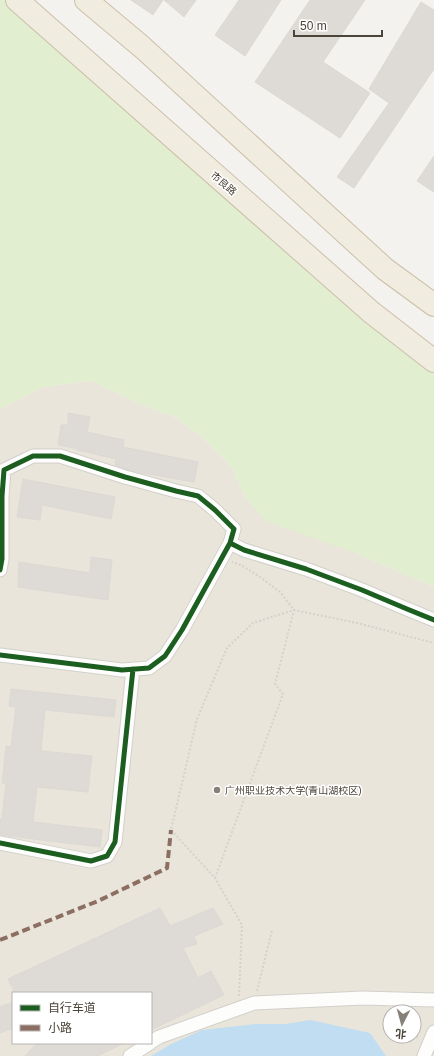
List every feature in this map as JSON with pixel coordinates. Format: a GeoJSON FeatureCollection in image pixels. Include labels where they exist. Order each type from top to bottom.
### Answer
{"type":"FeatureCollection","features":[{"type":"Feature","properties":{"kind":"highway","name":"市良路"},"geometry":{"type":"LineString","coordinates":[[16,0],[371,312],[434,362]]}},
{"type":"Feature","properties":{"kind":"highway"},"geometry":{"type":"LineString","coordinates":[[86,0],[142,47],[385,269],[434,305]]}},
{"type":"Feature","properties":{"kind":"street"},"geometry":{"type":"LineString","coordinates":[[0,570],[2,559],[2,496],[4,470],[33,456],[60,456],[176,492],[198,496],[234,529],[230,543],[222,559],[182,630],[166,656],[149,668],[122,670],[0,654]]}},
{"type":"Feature","properties":{"kind":"street"},"geometry":{"type":"LineString","coordinates":[[230,543],[244,550],[306,569],[362,590],[434,620]]}},
{"type":"Feature","properties":{"kind":"street"},"geometry":{"type":"LineString","coordinates":[[0,843],[91,861],[106,856],[115,842],[133,669]]}},
{"type":"Feature","properties":{"kind":"street"},"geometry":{"type":"LineString","coordinates":[[152,1042],[159,1037],[254,1004],[363,998],[434,1000]]}},
{"type":"Feature","properties":{"kind":"street"},"geometry":{"type":"LineString","coordinates":[[424,1056],[434,1032]]}},
{"type":"Feature","properties":{"kind":"street"},"geometry":{"type":"LineString","coordinates":[[130,1056],[148,1044]]}},
{"type":"Feature","properties":{"kind":"path"},"geometry":{"type":"LineString","coordinates":[[222,559],[241,565],[260,577],[280,592],[294,610]]}},
{"type":"Feature","properties":{"kind":"path"},"geometry":{"type":"LineString","coordinates":[[215,878],[283,694],[275,684],[294,610]]}},
{"type":"Feature","properties":{"kind":"path"},"geometry":{"type":"LineString","coordinates":[[238,1009],[242,925],[215,878],[171,830],[197,719],[226,648],[253,623],[294,610],[357,623],[434,643]]}},
{"type":"Feature","properties":{"kind":"path"},"geometry":{"type":"LineString","coordinates":[[254,1004],[272,930]]}},
{"type":"Feature","properties":{"kind":"shaded area","name":"广州职业技术大学(青山湖校区)"},"geometry":{"type":"Polygon","coordinates":[[[91,381],[138,403],[174,417],[200,435],[232,467],[245,498],[358,554],[434,587],[434,1056],[0,1056],[0,409],[43,387],[91,381]]]}},
{"type":"Feature","properties":{"kind":"green space"},"geometry":{"type":"Polygon","coordinates":[[[0,0],[8,0],[434,365],[434,587],[358,554],[266,521],[245,498],[232,467],[200,435],[174,417],[138,403],[91,381],[43,387],[0,409],[0,0]]]}},
{"type":"Feature","properties":{"kind":"water"},"geometry":{"type":"Polygon","coordinates":[[[310,1020],[370,1033],[386,1056],[151,1056],[171,1044],[202,1030],[256,1024],[286,1024],[310,1020]]]}},
{"type":"Feature","properties":{"kind":"building"},"geometry":{"type":"Polygon","coordinates":[[[131,0],[163,0],[153,15],[131,0]]]}},
{"type":"Feature","properties":{"kind":"building"},"geometry":{"type":"Polygon","coordinates":[[[164,0],[196,0],[184,17],[164,0]]]}},
{"type":"Feature","properties":{"kind":"building"},"geometry":{"type":"Polygon","coordinates":[[[239,0],[281,0],[245,56],[215,35],[239,0]]]}},
{"type":"Feature","properties":{"kind":"building"},"geometry":{"type":"Polygon","coordinates":[[[310,0],[365,0],[323,62],[370,93],[340,138],[255,82],[310,0]]]}},
{"type":"Feature","properties":{"kind":"building"},"geometry":{"type":"Polygon","coordinates":[[[421,2],[434,10],[434,69],[354,188],[337,177],[389,103],[369,89],[421,2]]]}},
{"type":"Feature","properties":{"kind":"building"},"geometry":{"type":"Polygon","coordinates":[[[434,156],[434,192],[417,181],[434,156]]]}},
{"type":"Feature","properties":{"kind":"building"},"geometry":{"type":"Polygon","coordinates":[[[68,413],[90,417],[87,432],[124,440],[123,447],[198,462],[194,482],[132,471],[115,465],[116,459],[58,445],[61,425],[68,425],[68,413]]]}},
{"type":"Feature","properties":{"kind":"building"},"geometry":{"type":"Polygon","coordinates":[[[23,479],[115,497],[111,519],[42,505],[40,520],[17,517],[23,479]]]}},
{"type":"Feature","properties":{"kind":"building"},"geometry":{"type":"Polygon","coordinates":[[[91,557],[112,560],[108,600],[18,587],[19,562],[90,573],[91,557]]]}},
{"type":"Feature","properties":{"kind":"building"},"geometry":{"type":"Polygon","coordinates":[[[11,689],[116,700],[114,717],[45,710],[41,751],[92,756],[88,792],[37,787],[33,822],[102,830],[100,847],[0,835],[0,819],[2,819],[6,783],[2,783],[6,746],[11,747],[16,707],[9,706],[11,689]]]}},
{"type":"Feature","properties":{"kind":"building"},"geometry":{"type":"Polygon","coordinates":[[[160,908],[170,926],[213,908],[223,924],[194,936],[197,944],[183,948],[198,978],[211,971],[224,995],[152,1030],[152,992],[14,992],[8,979],[160,908]]]}},
{"type":"Feature","properties":{"kind":"building"},"geometry":{"type":"Polygon","coordinates":[[[12,1002],[12,1028],[0,1033],[0,1007],[12,1002]]]}},
{"type":"Feature","properties":{"kind":"building"},"geometry":{"type":"Polygon","coordinates":[[[36,1044],[122,1044],[98,1056],[25,1056],[36,1044]]]}},
{"type":"Feature","properties":{"kind":"marked path"},"geometry":{"type":"LineString","coordinates":[[0,940],[98,901],[167,868],[171,830]]}},
{"type":"Feature","properties":{"kind":"cycle path"},"geometry":{"type":"LineString","coordinates":[[0,570],[2,559],[2,496],[4,470],[33,456],[60,456],[125,477],[198,496],[234,529],[230,543],[244,550],[306,569],[362,590],[434,620]]}},
{"type":"Feature","properties":{"kind":"cycle path"},"geometry":{"type":"LineString","coordinates":[[0,655],[122,670],[149,668],[165,656],[182,630],[230,543]]}},
{"type":"Feature","properties":{"kind":"cycle path"},"geometry":{"type":"LineString","coordinates":[[0,843],[91,861],[107,856],[115,842],[133,669]]}},
{"type":"Feature","properties":{"kind":"place","name":"广州职业技术大学(青山湖校区)"},"geometry":{"type":"Point","coordinates":[217,790]}}]}
